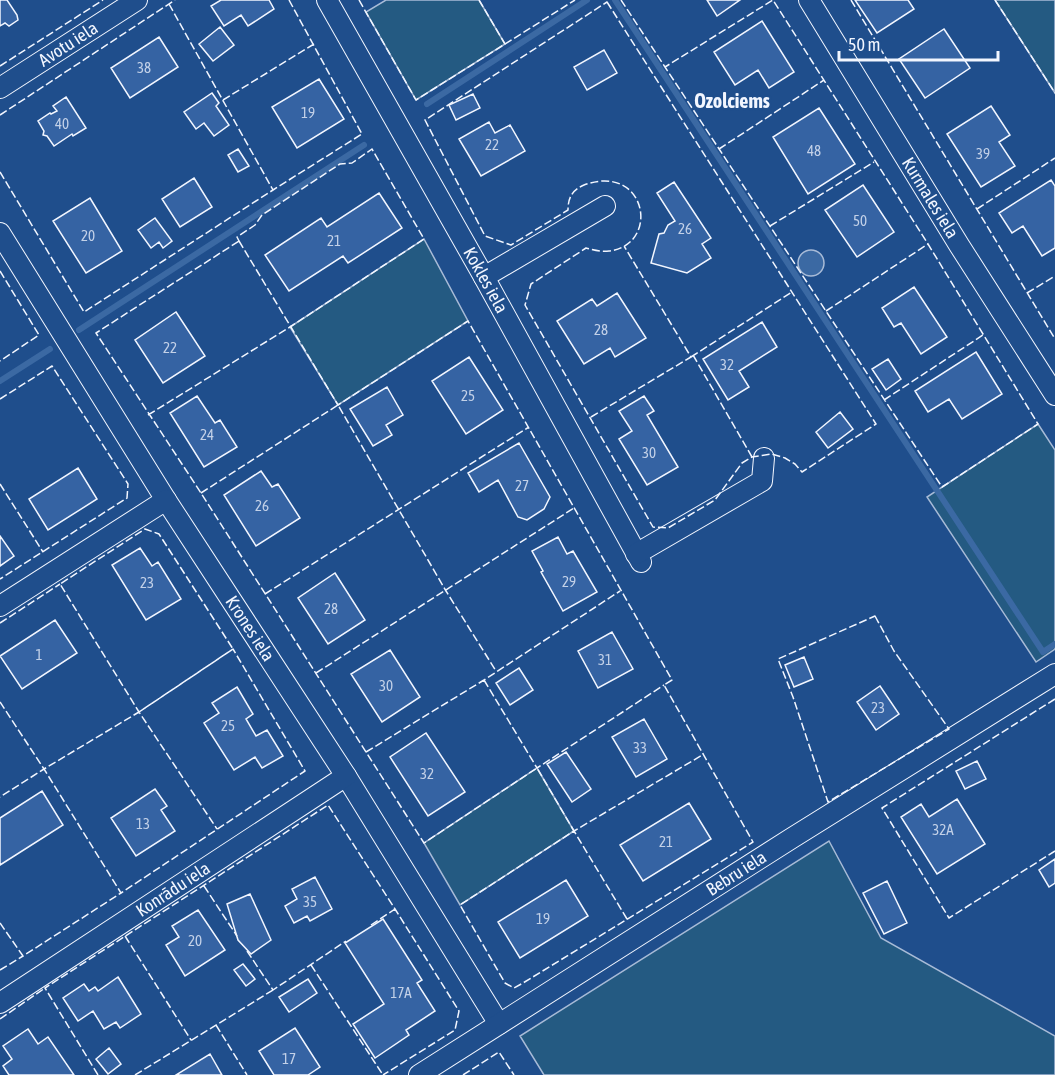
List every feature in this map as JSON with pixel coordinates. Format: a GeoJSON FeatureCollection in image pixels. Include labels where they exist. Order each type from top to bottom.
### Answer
{"type":"FeatureCollection","features":[{"type":"Feature","properties":{"kind":"street","name":"Avotu iela"},"geometry":{"type":"LineString","coordinates":[[0,88],[137,0]]}},
{"type":"Feature","properties":{"kind":"street","name":"Kokles iela"},"geometry":{"type":"LineString","coordinates":[[327,0],[484,277],[638,558],[762,481],[764,458]]}},
{"type":"Feature","properties":{"kind":"street","name":"Kurmales iela"},"geometry":{"type":"LineString","coordinates":[[809,0],[959,245],[1055,395]]}},
{"type":"Feature","properties":{"kind":"street"},"geometry":{"type":"LineString","coordinates":[[484,277],[605,206]]}},
{"type":"Feature","properties":{"kind":"street","name":"Krones iela"},"geometry":{"type":"LineString","coordinates":[[0,233],[166,500],[346,776],[499,1024]]}},
{"type":"Feature","properties":{"kind":"street"},"geometry":{"type":"LineString","coordinates":[[0,606],[166,500]]}},
{"type":"Feature","properties":{"kind":"street","name":"Bebru iela"},"geometry":{"type":"LineString","coordinates":[[419,1075],[801,832],[1055,674]]}},
{"type":"Feature","properties":{"kind":"street","name":"Konrādu iela"},"geometry":{"type":"LineString","coordinates":[[0,1003],[346,776]]}},
{"type":"Feature","properties":{"kind":"shaded area"},"geometry":{"type":"Polygon","coordinates":[[[386,0],[479,0],[505,44],[416,100],[366,12],[386,0]]]}},
{"type":"Feature","properties":{"kind":"shaded area"},"geometry":{"type":"Polygon","coordinates":[[[995,0],[1055,0],[1055,93],[995,0]]]}},
{"type":"Feature","properties":{"kind":"shaded area"},"geometry":{"type":"Polygon","coordinates":[[[424,239],[468,321],[338,405],[290,327],[424,239]]]}},
{"type":"Feature","properties":{"kind":"shaded area"},"geometry":{"type":"Polygon","coordinates":[[[811,250],[820,254],[824,263],[820,272],[811,276],[802,272],[798,263],[802,254],[811,250]]]}},
{"type":"Feature","properties":{"kind":"shaded area"},"geometry":{"type":"Polygon","coordinates":[[[1038,424],[1055,450],[1055,649],[1036,662],[927,497],[1038,424]]]}},
{"type":"Feature","properties":{"kind":"shaded area"},"geometry":{"type":"Polygon","coordinates":[[[537,768],[574,831],[460,905],[424,843],[537,768]]]}},
{"type":"Feature","properties":{"kind":"shaded area"},"geometry":{"type":"Polygon","coordinates":[[[829,841],[881,938],[1055,1036],[1055,1075],[544,1075],[520,1036],[829,841]]]}},
{"type":"Feature","properties":{"kind":"building"},"geometry":{"type":"Polygon","coordinates":[[[0,0],[7,0],[17,15],[18,20],[9,26],[5,23],[0,26],[0,0]]]}},
{"type":"Feature","properties":{"kind":"building"},"geometry":{"type":"Polygon","coordinates":[[[221,0],[269,0],[274,9],[248,26],[241,15],[224,26],[211,6],[221,0]]]}},
{"type":"Feature","properties":{"kind":"building"},"geometry":{"type":"Polygon","coordinates":[[[707,0],[740,0],[717,16],[707,0]]]}},
{"type":"Feature","properties":{"kind":"building"},"geometry":{"type":"Polygon","coordinates":[[[855,0],[908,0],[914,9],[877,33],[855,0]]]}},
{"type":"Feature","properties":{"kind":"building"},"geometry":{"type":"Polygon","coordinates":[[[762,21],[794,72],[769,88],[758,70],[735,85],[714,52],[762,21]]]}},
{"type":"Feature","properties":{"kind":"building"},"geometry":{"type":"Polygon","coordinates":[[[220,27],[234,45],[213,61],[199,44],[220,27]]]}},
{"type":"Feature","properties":{"kind":"building"},"geometry":{"type":"Polygon","coordinates":[[[944,29],[970,68],[925,98],[899,59],[944,29]]]}},
{"type":"Feature","properties":{"kind":"building"},"geometry":{"type":"Polygon","coordinates":[[[159,37],[178,67],[130,98],[111,68],[159,37]]]}},
{"type":"Feature","properties":{"kind":"building"},"geometry":{"type":"Polygon","coordinates":[[[604,50],[617,73],[587,90],[574,67],[604,50]]]}},
{"type":"Feature","properties":{"kind":"building"},"geometry":{"type":"Polygon","coordinates":[[[319,79],[344,119],[297,148],[272,107],[319,79]]]}},
{"type":"Feature","properties":{"kind":"building"},"geometry":{"type":"Polygon","coordinates":[[[212,93],[219,103],[216,106],[229,125],[214,136],[204,123],[196,129],[184,112],[212,93]]]}},
{"type":"Feature","properties":{"kind":"building"},"geometry":{"type":"Polygon","coordinates":[[[473,94],[480,108],[456,120],[449,105],[473,94]]]}},
{"type":"Feature","properties":{"kind":"building"},"geometry":{"type":"Polygon","coordinates":[[[66,97],[86,128],[54,146],[47,136],[43,135],[44,131],[38,121],[57,111],[53,106],[66,97]]]}},
{"type":"Feature","properties":{"kind":"building"},"geometry":{"type":"Polygon","coordinates":[[[991,106],[1010,135],[999,142],[1015,166],[981,187],[947,134],[991,106]]]}},
{"type":"Feature","properties":{"kind":"building"},"geometry":{"type":"Polygon","coordinates":[[[819,108],[855,164],[808,194],[773,137],[819,108]]]}},
{"type":"Feature","properties":{"kind":"building"},"geometry":{"type":"Polygon","coordinates":[[[489,122],[495,133],[510,125],[525,151],[481,176],[459,139],[489,122]]]}},
{"type":"Feature","properties":{"kind":"building"},"geometry":{"type":"Polygon","coordinates":[[[238,149],[249,166],[238,172],[228,155],[238,149]]]}},
{"type":"Feature","properties":{"kind":"building"},"geometry":{"type":"Polygon","coordinates":[[[194,178],[212,207],[180,227],[162,199],[194,178]]]}},
{"type":"Feature","properties":{"kind":"building"},"geometry":{"type":"Polygon","coordinates":[[[1051,180],[1055,186],[1055,248],[1042,256],[1023,226],[1012,233],[999,213],[1051,180]]]}},
{"type":"Feature","properties":{"kind":"building"},"geometry":{"type":"Polygon","coordinates":[[[674,182],[711,238],[702,244],[711,258],[687,273],[651,263],[659,234],[664,233],[668,225],[675,221],[657,193],[674,182]]]}},
{"type":"Feature","properties":{"kind":"building"},"geometry":{"type":"Polygon","coordinates":[[[863,185],[894,232],[857,257],[825,210],[863,185]]]}},
{"type":"Feature","properties":{"kind":"building"},"geometry":{"type":"Polygon","coordinates":[[[379,193],[402,228],[348,263],[343,256],[289,291],[265,255],[321,218],[327,227],[379,193]]]}},
{"type":"Feature","properties":{"kind":"building"},"geometry":{"type":"Polygon","coordinates":[[[90,198],[122,251],[86,273],[53,221],[90,198]]]}},
{"type":"Feature","properties":{"kind":"building"},"geometry":{"type":"Polygon","coordinates":[[[155,218],[172,241],[163,248],[159,242],[151,248],[138,230],[155,218]]]}},
{"type":"Feature","properties":{"kind":"building"},"geometry":{"type":"Polygon","coordinates":[[[914,287],[947,337],[921,354],[901,323],[894,327],[882,308],[914,287]]]}},
{"type":"Feature","properties":{"kind":"building"},"geometry":{"type":"Polygon","coordinates":[[[617,293],[646,338],[615,357],[610,348],[584,364],[557,321],[592,299],[597,306],[617,293]]]}},
{"type":"Feature","properties":{"kind":"building"},"geometry":{"type":"Polygon","coordinates":[[[176,312],[205,356],[163,383],[135,340],[176,312]]]}},
{"type":"Feature","properties":{"kind":"building"},"geometry":{"type":"Polygon","coordinates":[[[762,322],[777,347],[739,371],[749,387],[728,400],[703,359],[762,322]]]}},
{"type":"Feature","properties":{"kind":"building"},"geometry":{"type":"Polygon","coordinates":[[[976,352],[1002,394],[962,419],[949,399],[928,412],[915,391],[976,352]]]}},
{"type":"Feature","properties":{"kind":"building"},"geometry":{"type":"Polygon","coordinates":[[[469,357],[503,410],[466,434],[432,381],[469,357]]]}},
{"type":"Feature","properties":{"kind":"building"},"geometry":{"type":"Polygon","coordinates":[[[888,359],[901,379],[886,390],[872,369],[888,359]]]}},
{"type":"Feature","properties":{"kind":"building"},"geometry":{"type":"Polygon","coordinates":[[[387,387],[403,415],[386,425],[392,435],[373,446],[350,409],[387,387]]]}},
{"type":"Feature","properties":{"kind":"building"},"geometry":{"type":"Polygon","coordinates":[[[197,396],[215,423],[220,420],[237,447],[204,467],[170,413],[197,396]]]}},
{"type":"Feature","properties":{"kind":"building"},"geometry":{"type":"Polygon","coordinates":[[[644,396],[654,411],[647,415],[678,467],[647,485],[619,439],[632,431],[619,411],[644,396]]]}},
{"type":"Feature","properties":{"kind":"building"},"geometry":{"type":"Polygon","coordinates":[[[840,412],[853,429],[828,448],[816,432],[840,412]]]}},
{"type":"Feature","properties":{"kind":"building"},"geometry":{"type":"Polygon","coordinates":[[[519,443],[550,497],[544,509],[527,520],[518,517],[498,480],[479,492],[468,473],[519,443]]]}},
{"type":"Feature","properties":{"kind":"building"},"geometry":{"type":"Polygon","coordinates":[[[78,468],[97,499],[48,530],[29,499],[78,468]]]}},
{"type":"Feature","properties":{"kind":"building"},"geometry":{"type":"Polygon","coordinates":[[[261,471],[272,487],[278,484],[300,518],[256,546],[224,495],[261,471]]]}},
{"type":"Feature","properties":{"kind":"building"},"geometry":{"type":"Polygon","coordinates":[[[0,536],[14,556],[0,566],[0,536]]]}},
{"type":"Feature","properties":{"kind":"building"},"geometry":{"type":"Polygon","coordinates":[[[558,537],[567,554],[573,551],[597,592],[563,611],[532,551],[558,537]]]}},
{"type":"Feature","properties":{"kind":"building"},"geometry":{"type":"Polygon","coordinates":[[[140,548],[152,566],[158,562],[181,599],[146,620],[112,565],[140,548]]]}},
{"type":"Feature","properties":{"kind":"building"},"geometry":{"type":"Polygon","coordinates":[[[335,573],[365,620],[328,644],[298,598],[335,573]]]}},
{"type":"Feature","properties":{"kind":"building"},"geometry":{"type":"Polygon","coordinates":[[[55,620],[77,653],[22,689],[0,656],[55,620]]]}},
{"type":"Feature","properties":{"kind":"building"},"geometry":{"type":"Polygon","coordinates":[[[612,632],[633,669],[598,688],[578,651],[612,632]]]}},
{"type":"Feature","properties":{"kind":"building"},"geometry":{"type":"Polygon","coordinates":[[[390,650],[420,697],[382,722],[351,674],[390,650]]]}},
{"type":"Feature","properties":{"kind":"building"},"geometry":{"type":"Polygon","coordinates":[[[804,657],[813,679],[794,687],[785,665],[804,657]]]}},
{"type":"Feature","properties":{"kind":"building"},"geometry":{"type":"Polygon","coordinates":[[[519,668],[533,690],[510,705],[496,683],[519,668]]]}},
{"type":"Feature","properties":{"kind":"building"},"geometry":{"type":"Polygon","coordinates":[[[880,686],[899,714],[876,730],[857,702],[880,686]]]}},
{"type":"Feature","properties":{"kind":"building"},"geometry":{"type":"Polygon","coordinates":[[[237,687],[253,714],[246,719],[256,736],[267,730],[283,756],[262,768],[255,757],[234,770],[204,723],[219,713],[212,703],[237,687]]]}},
{"type":"Feature","properties":{"kind":"building"},"geometry":{"type":"Polygon","coordinates":[[[644,719],[667,759],[636,777],[612,737],[644,719]]]}},
{"type":"Feature","properties":{"kind":"building"},"geometry":{"type":"Polygon","coordinates":[[[426,733],[465,792],[428,816],[390,757],[426,733]]]}},
{"type":"Feature","properties":{"kind":"building"},"geometry":{"type":"Polygon","coordinates":[[[566,752],[591,789],[572,802],[547,764],[566,752]]]}},
{"type":"Feature","properties":{"kind":"building"},"geometry":{"type":"Polygon","coordinates":[[[977,761],[986,779],[965,789],[956,771],[977,761]]]}},
{"type":"Feature","properties":{"kind":"building"},"geometry":{"type":"Polygon","coordinates":[[[155,789],[167,806],[161,810],[175,831],[136,856],[111,818],[155,789]]]}},
{"type":"Feature","properties":{"kind":"building"},"geometry":{"type":"Polygon","coordinates":[[[42,791],[63,825],[0,865],[0,818],[42,791]]]}},
{"type":"Feature","properties":{"kind":"building"},"geometry":{"type":"Polygon","coordinates":[[[957,799],[985,844],[937,874],[901,817],[921,804],[929,817],[957,799]]]}},
{"type":"Feature","properties":{"kind":"building"},"geometry":{"type":"Polygon","coordinates":[[[689,803],[711,839],[643,881],[620,845],[689,803]]]}},
{"type":"Feature","properties":{"kind":"building"},"geometry":{"type":"Polygon","coordinates":[[[1055,859],[1055,883],[1049,887],[1039,870],[1055,859]]]}},
{"type":"Feature","properties":{"kind":"building"},"geometry":{"type":"Polygon","coordinates":[[[315,877],[332,909],[310,921],[307,916],[294,923],[285,906],[297,899],[292,889],[315,877]]]}},
{"type":"Feature","properties":{"kind":"building"},"geometry":{"type":"Polygon","coordinates":[[[566,880],[588,916],[520,958],[498,922],[566,880]]]}},
{"type":"Feature","properties":{"kind":"building"},"geometry":{"type":"Polygon","coordinates":[[[887,881],[907,923],[884,934],[863,893],[887,881]]]}},
{"type":"Feature","properties":{"kind":"building"},"geometry":{"type":"Polygon","coordinates":[[[250,894],[271,940],[251,954],[238,940],[227,904],[250,894]]]}},
{"type":"Feature","properties":{"kind":"building"},"geometry":{"type":"Polygon","coordinates":[[[198,910],[225,950],[185,976],[166,945],[179,937],[172,926],[198,910]]]}},
{"type":"Feature","properties":{"kind":"building"},"geometry":{"type":"Polygon","coordinates":[[[383,919],[422,980],[417,983],[435,1011],[406,1030],[409,1035],[375,1058],[353,1024],[384,1004],[345,943],[383,919]]]}},
{"type":"Feature","properties":{"kind":"building"},"geometry":{"type":"Polygon","coordinates":[[[243,964],[255,979],[246,986],[234,970],[243,964]]]}},
{"type":"Feature","properties":{"kind":"building"},"geometry":{"type":"Polygon","coordinates":[[[118,977],[141,1014],[120,1028],[116,1022],[104,1029],[93,1011],[78,1021],[63,998],[84,984],[89,991],[95,987],[98,991],[118,977]]]}},
{"type":"Feature","properties":{"kind":"building"},"geometry":{"type":"Polygon","coordinates":[[[308,979],[317,993],[289,1012],[279,997],[308,979]]]}},
{"type":"Feature","properties":{"kind":"building"},"geometry":{"type":"Polygon","coordinates":[[[295,1028],[320,1067],[308,1075],[274,1075],[259,1051],[295,1028]]]}},
{"type":"Feature","properties":{"kind":"building"},"geometry":{"type":"Polygon","coordinates":[[[28,1029],[38,1044],[48,1037],[74,1075],[9,1075],[3,1066],[12,1059],[3,1046],[28,1029]]]}},
{"type":"Feature","properties":{"kind":"building"},"geometry":{"type":"Polygon","coordinates":[[[109,1048],[121,1064],[108,1074],[96,1059],[109,1048]]]}},
{"type":"Feature","properties":{"kind":"building"},"geometry":{"type":"Polygon","coordinates":[[[210,1054],[222,1075],[176,1075],[210,1054]]]}},
{"type":"Feature","properties":{"kind":"waterway"},"geometry":{"type":"LineString","coordinates":[[427,104],[587,0]]}},
{"type":"Feature","properties":{"kind":"waterway"},"geometry":{"type":"LineString","coordinates":[[615,0],[1043,652],[1055,644]]}},
{"type":"Feature","properties":{"kind":"waterway"},"geometry":{"type":"LineString","coordinates":[[79,330],[364,145]]}},
{"type":"Feature","properties":{"kind":"waterway"},"geometry":{"type":"LineString","coordinates":[[0,381],[50,349]]}},
{"type":"Feature","properties":{"kind":"fence"},"geometry":{"type":"LineString","coordinates":[[0,66],[103,0]]}},
{"type":"Feature","properties":{"kind":"fence"},"geometry":{"type":"LineString","coordinates":[[0,115],[175,0]]}},
{"type":"Feature","properties":{"kind":"fence"},"geometry":{"type":"LineString","coordinates":[[0,172],[84,312],[362,134],[289,0]]}},
{"type":"Feature","properties":{"kind":"fence"},"geometry":{"type":"LineString","coordinates":[[359,0],[416,100],[575,0]]}},
{"type":"Feature","properties":{"kind":"fence"},"geometry":{"type":"LineString","coordinates":[[479,0],[505,44]]}},
{"type":"Feature","properties":{"kind":"fence"},"geometry":{"type":"LineString","coordinates":[[621,0],[665,67],[942,487],[1038,424],[928,244],[773,0],[665,67]]}},
{"type":"Feature","properties":{"kind":"fence"},"geometry":{"type":"LineString","coordinates":[[851,0],[1055,339]]}},
{"type":"Feature","properties":{"kind":"fence"},"geometry":{"type":"LineString","coordinates":[[995,0],[1055,93]]}},
{"type":"Feature","properties":{"kind":"fence"},"geometry":{"type":"LineString","coordinates":[[607,2],[876,424],[802,472],[795,464],[772,454],[752,457],[742,463],[715,500],[668,528],[653,527],[525,305],[531,284],[586,248],[609,251],[625,245],[636,235],[641,221],[640,207],[633,194],[622,185],[605,181],[584,185],[571,195],[568,210],[511,245],[485,236],[425,120],[607,2]]}},
{"type":"Feature","properties":{"kind":"fence"},"geometry":{"type":"LineString","coordinates":[[169,4],[273,190]]}},
{"type":"Feature","properties":{"kind":"fence"},"geometry":{"type":"LineString","coordinates":[[223,100],[314,44]]}},
{"type":"Feature","properties":{"kind":"fence"},"geometry":{"type":"LineString","coordinates":[[719,149],[824,80]]}},
{"type":"Feature","properties":{"kind":"fence"},"geometry":{"type":"LineString","coordinates":[[148,415],[290,327],[424,239],[372,149],[352,163],[340,164],[262,215],[255,225],[237,237],[239,241]]}},
{"type":"Feature","properties":{"kind":"fence"},"geometry":{"type":"LineString","coordinates":[[977,209],[1055,158]]}},
{"type":"Feature","properties":{"kind":"fence"},"geometry":{"type":"LineString","coordinates":[[770,226],[874,162]]}},
{"type":"Feature","properties":{"kind":"fence"},"geometry":{"type":"LineString","coordinates":[[239,241],[338,405],[468,321],[672,680],[664,685],[753,842],[514,988],[505,983],[460,905],[574,831],[537,768],[424,843],[96,333],[239,241]]}},
{"type":"Feature","properties":{"kind":"fence"},"geometry":{"type":"LineString","coordinates":[[826,311],[928,244]]}},
{"type":"Feature","properties":{"kind":"fence"},"geometry":{"type":"LineString","coordinates":[[591,417],[691,357],[624,246]]}},
{"type":"Feature","properties":{"kind":"fence"},"geometry":{"type":"LineString","coordinates":[[0,271],[39,335],[0,361]]}},
{"type":"Feature","properties":{"kind":"fence"},"geometry":{"type":"LineString","coordinates":[[1027,293],[1055,276]]}},
{"type":"Feature","properties":{"kind":"fence"},"geometry":{"type":"LineString","coordinates":[[691,357],[792,292]]}},
{"type":"Feature","properties":{"kind":"fence"},"geometry":{"type":"LineString","coordinates":[[884,400],[983,335]]}},
{"type":"Feature","properties":{"kind":"fence"},"geometry":{"type":"LineString","coordinates":[[693,355],[752,457]]}},
{"type":"Feature","properties":{"kind":"fence"},"geometry":{"type":"LineString","coordinates":[[0,399],[52,366],[128,484],[127,498],[0,579]]}},
{"type":"Feature","properties":{"kind":"fence"},"geometry":{"type":"LineString","coordinates":[[201,493],[338,405],[446,591],[496,671]]}},
{"type":"Feature","properties":{"kind":"fence"},"geometry":{"type":"LineString","coordinates":[[265,594],[529,427]]}},
{"type":"Feature","properties":{"kind":"fence"},"geometry":{"type":"LineString","coordinates":[[0,484],[43,552]]}},
{"type":"Feature","properties":{"kind":"fence"},"geometry":{"type":"LineString","coordinates":[[316,673],[574,508]]}},
{"type":"Feature","properties":{"kind":"fence"},"geometry":{"type":"LineString","coordinates":[[139,712],[233,649],[305,771],[121,893],[44,769],[139,712],[233,649],[159,534],[145,529],[60,584],[139,712],[217,829]]}},
{"type":"Feature","properties":{"kind":"fence"},"geometry":{"type":"LineString","coordinates":[[0,623],[60,584]]}},
{"type":"Feature","properties":{"kind":"fence"},"geometry":{"type":"LineString","coordinates":[[366,752],[484,680],[620,591]]}},
{"type":"Feature","properties":{"kind":"fence"},"geometry":{"type":"LineString","coordinates":[[875,616],[894,651],[949,729],[828,802],[778,659],[875,616]]}},
{"type":"Feature","properties":{"kind":"fence"},"geometry":{"type":"LineString","coordinates":[[484,680],[537,768],[664,685]]}},
{"type":"Feature","properties":{"kind":"fence"},"geometry":{"type":"LineString","coordinates":[[1055,699],[882,808],[949,918],[1055,851]]}},
{"type":"Feature","properties":{"kind":"fence"},"geometry":{"type":"LineString","coordinates":[[0,702],[44,769],[0,797]]}},
{"type":"Feature","properties":{"kind":"fence"},"geometry":{"type":"LineString","coordinates":[[627,919],[574,831],[704,754]]}},
{"type":"Feature","properties":{"kind":"fence"},"geometry":{"type":"LineString","coordinates":[[98,1075],[45,988],[328,805],[459,1011],[455,1030],[383,1075]]}},
{"type":"Feature","properties":{"kind":"fence"},"geometry":{"type":"LineString","coordinates":[[204,886],[237,936]]}},
{"type":"Feature","properties":{"kind":"fence"},"geometry":{"type":"LineString","coordinates":[[0,923],[23,956],[121,893]]}},
{"type":"Feature","properties":{"kind":"fence"},"geometry":{"type":"LineString","coordinates":[[371,925],[395,909]]}},
{"type":"Feature","properties":{"kind":"fence"},"geometry":{"type":"LineString","coordinates":[[125,936],[191,1040]]}},
{"type":"Feature","properties":{"kind":"fence"},"geometry":{"type":"LineString","coordinates":[[247,951],[273,990],[346,941]]}},
{"type":"Feature","properties":{"kind":"fence"},"geometry":{"type":"LineString","coordinates":[[0,970],[23,956]]}},
{"type":"Feature","properties":{"kind":"fence"},"geometry":{"type":"LineString","coordinates":[[311,965],[383,1075]]}},
{"type":"Feature","properties":{"kind":"fence"},"geometry":{"type":"LineString","coordinates":[[0,1019],[45,988]]}},
{"type":"Feature","properties":{"kind":"fence"},"geometry":{"type":"LineString","coordinates":[[135,1075],[273,990]]}},
{"type":"Feature","properties":{"kind":"fence"},"geometry":{"type":"LineString","coordinates":[[216,1025],[247,1075]]}},
{"type":"Feature","properties":{"kind":"fence"},"geometry":{"type":"LineString","coordinates":[[463,1075],[499,1052],[514,1075]]}},
{"type":"Feature","properties":{"kind":"district","name":"Ozolciems"},"geometry":{"type":"Point","coordinates":[732,101]}}]}
